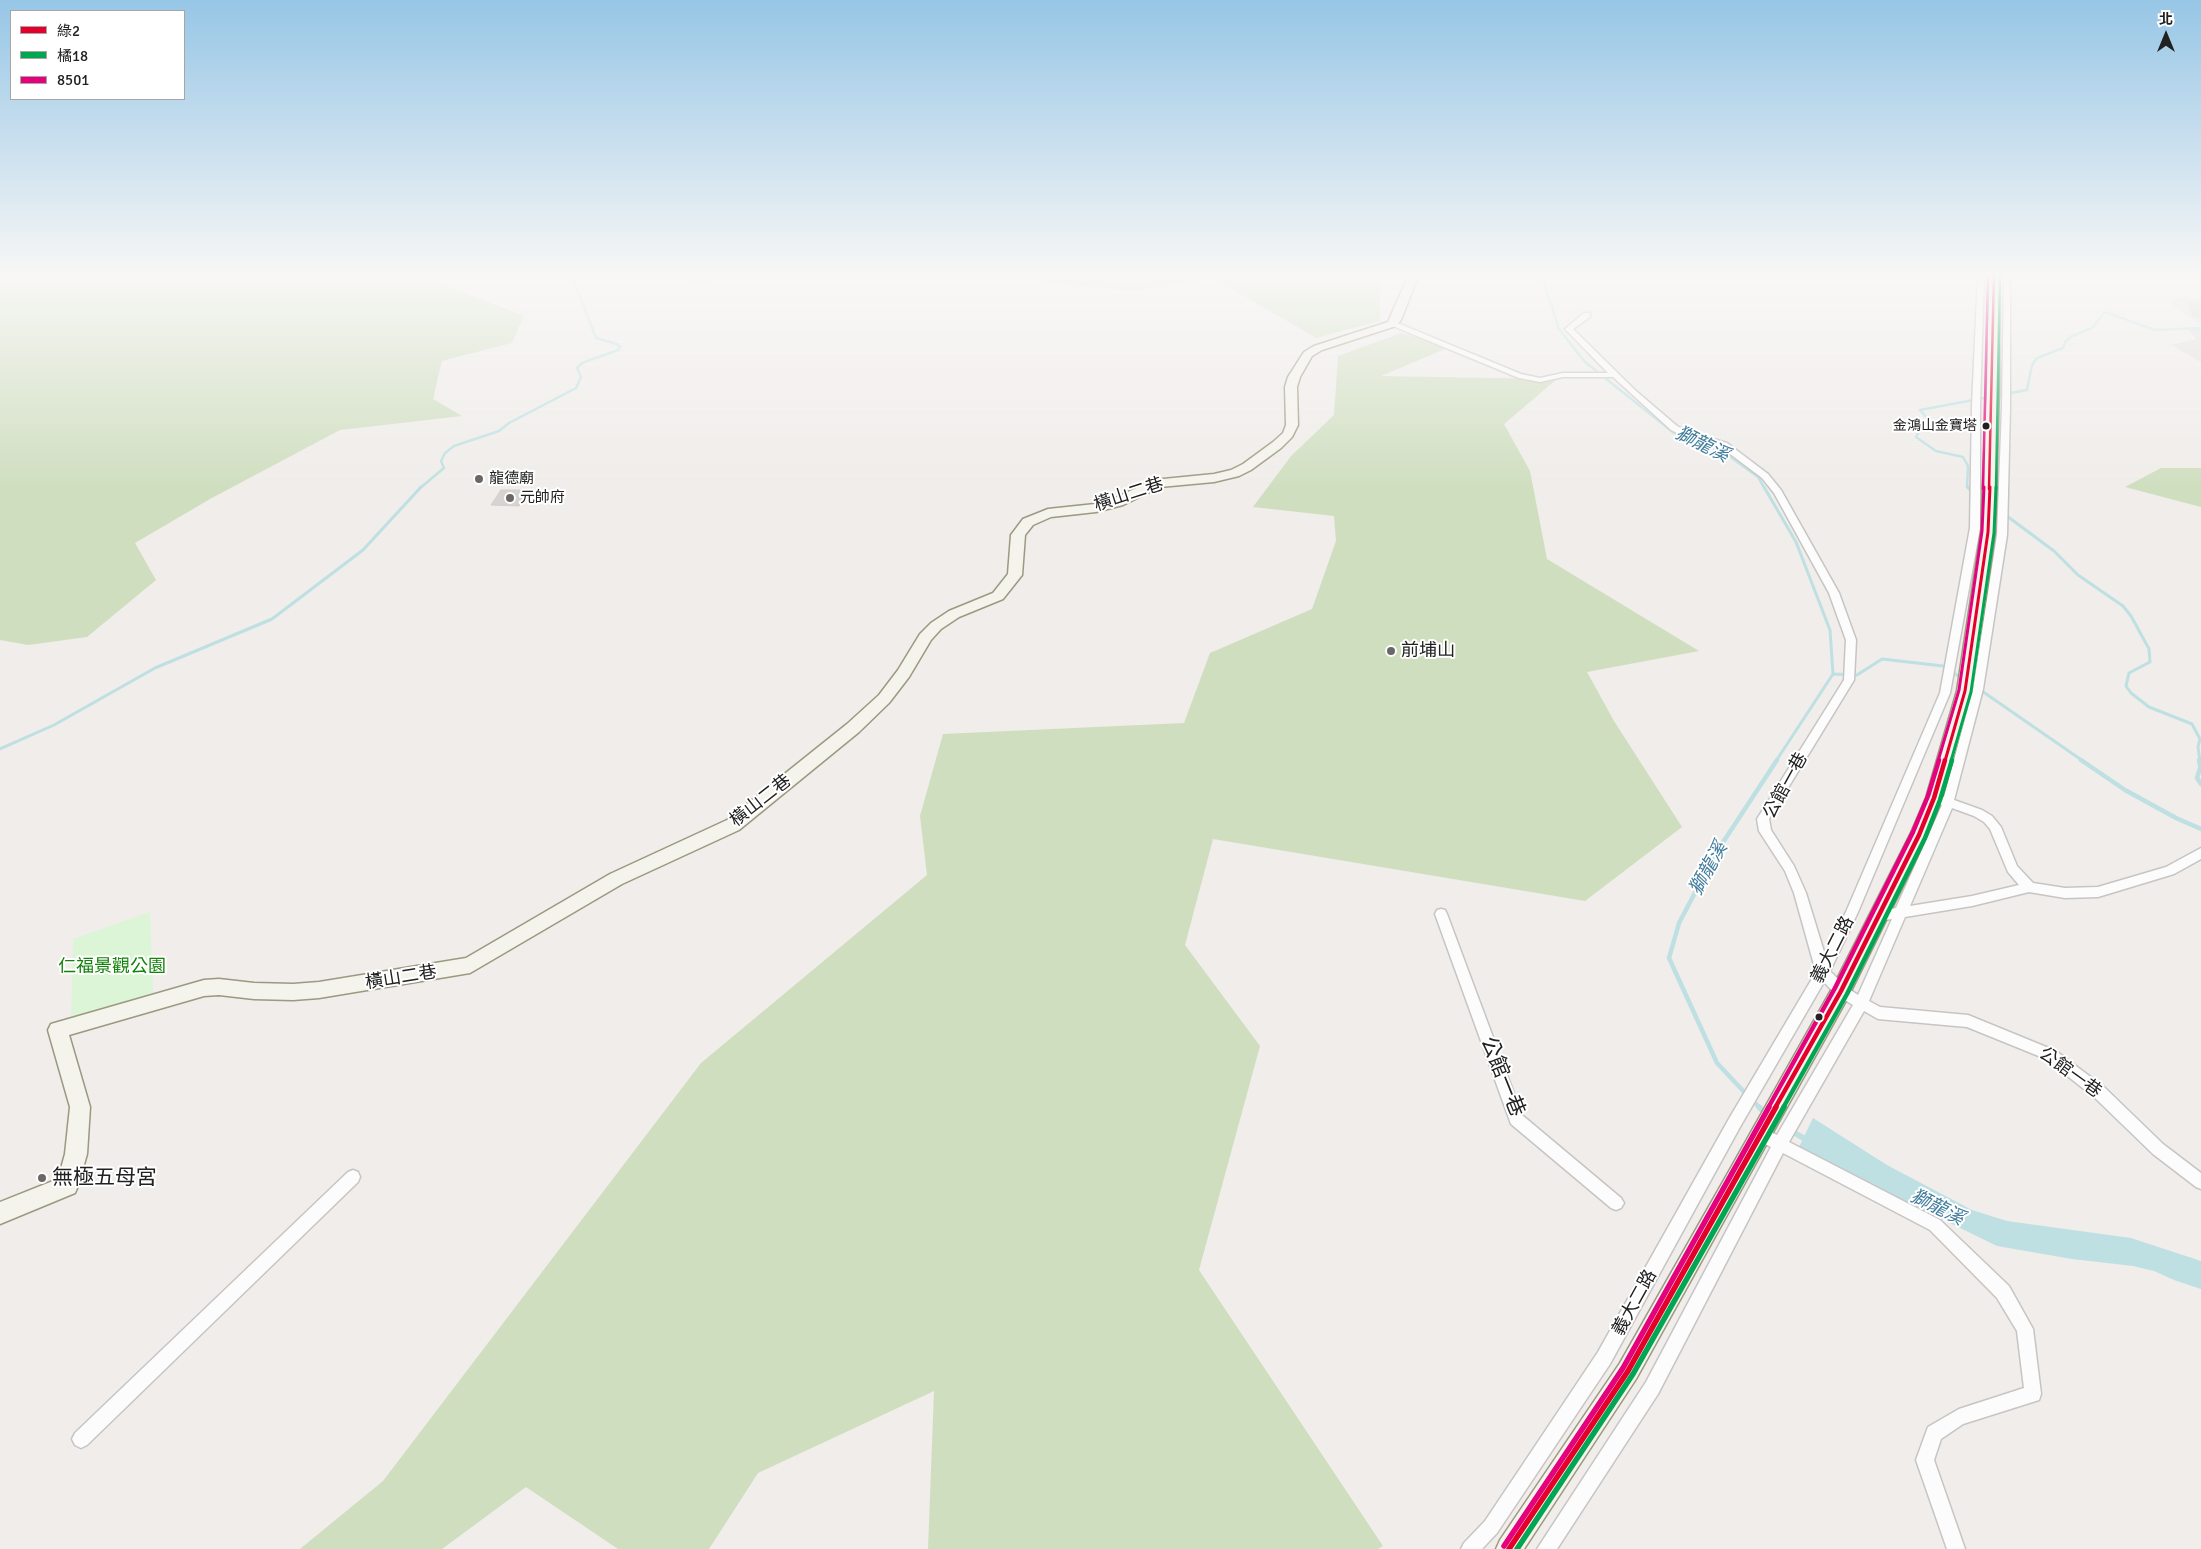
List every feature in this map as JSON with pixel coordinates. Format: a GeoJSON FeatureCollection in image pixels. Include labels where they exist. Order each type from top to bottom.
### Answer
{"type":"FeatureCollection","features":[{"type":"Feature","properties":{"kind":"street","name":"橫山二巷"},"geometry":{"type":"LineString","coordinates":[[0,1213],[67,1186],[76,1154],[80,1107],[58,1030],[204,988],[219,987],[293,992],[319,990],[470,966],[616,879],[652,860],[720,831],[748,814],[853,728],[884,699],[904,673],[925,637],[936,626],[954,614],[998,596],[1015,575],[1018,535],[1035,518],[1048,513],[1096,508],[1118,502],[1157,483],[1214,478],[1235,473],[1277,445],[1288,434],[1292,425],[1291,387],[1294,377],[1308,354],[1323,346]]}},
{"type":"Feature","properties":{"kind":"street"},"geometry":{"type":"LineString","coordinates":[[1446,346],[1519,376],[1540,380],[1564,376],[1611,375]]}},
{"type":"Feature","properties":{"kind":"street","name":"公館一巷"},"geometry":{"type":"LineString","coordinates":[[1584,346],[1611,375],[1674,428],[1686,434],[1724,445],[1764,476],[1778,492],[1834,593],[1851,640],[1849,680],[1764,819],[1764,831],[1790,869],[1800,893],[1823,972],[1841,990],[1878,1013],[1968,1021],[2051,1055],[2099,1092],[2158,1149],[2201,1182]]}},
{"type":"Feature","properties":{"kind":"street","name":"義大二路"},"geometry":{"type":"LineString","coordinates":[[1470,1549],[1491,1527],[1604,1358],[1735,1122],[1823,972],[1852,912],[1945,693],[1975,528],[1978,346]]}},
{"type":"Feature","properties":{"kind":"street","name":"義大二路"},"geometry":{"type":"LineString","coordinates":[[1546,1549],[1652,1388],[1770,1139],[1785,1091],[1841,990],[1919,835],[1941,801],[1965,691],[1988,532],[1993,346]]}},
{"type":"Feature","properties":{"kind":"street","name":"義大二路"},"geometry":{"type":"LineString","coordinates":[[1509,1549],[1628,1371],[1736,1180],[1804,1100],[1861,1004],[1901,912],[1941,801],[1978,689],[2002,535],[2006,346]]}},
{"type":"Feature","properties":{"kind":"street"},"geometry":{"type":"LineString","coordinates":[[1941,801],[1978,813],[1988,819],[1995,827],[2012,869],[2029,887]]}},
{"type":"Feature","properties":{"kind":"street"},"geometry":{"type":"LineString","coordinates":[[1878,916],[1972,901],[2029,887],[2065,894],[2098,892],[2170,871],[2200,854]]}},
{"type":"Feature","properties":{"kind":"street","name":"公館一巷"},"geometry":{"type":"LineString","coordinates":[[1441,914],[1516,1120],[1616,1204]]}},
{"type":"Feature","properties":{"kind":"street"},"geometry":{"type":"LineString","coordinates":[[1770,1139],[1935,1225],[2003,1292],[2026,1329],[2034,1394],[1959,1417],[1934,1433],[1925,1460],[1956,1549]]}},
{"type":"Feature","properties":{"kind":"street"},"geometry":{"type":"LineString","coordinates":[[81,1439],[353,1177]]}},
{"type":"Feature","properties":{"kind":"green space"},"geometry":{"type":"Polygon","coordinates":[[[0,346],[499,346],[442,361],[433,399],[462,416],[340,430],[210,499],[135,543],[156,580],[87,637],[28,645],[0,640],[0,346]]]}},
{"type":"Feature","properties":{"kind":"green space"},"geometry":{"type":"Polygon","coordinates":[[[1365,346],[1452,346],[1381,376],[1557,379],[1504,424],[1530,471],[1547,559],[1699,651],[1587,672],[1614,721],[1682,827],[1585,901],[1213,839],[1185,945],[1260,1046],[1199,1270],[1383,1546],[1378,1549],[928,1549],[934,1391],[758,1473],[709,1549],[618,1549],[526,1487],[442,1549],[300,1549],[383,1481],[701,1063],[927,875],[920,816],[943,734],[1184,723],[1210,653],[1312,609],[1336,541],[1334,516],[1253,507],[1291,456],[1334,415],[1338,356],[1365,346]]]}},
{"type":"Feature","properties":{"kind":"green space"},"geometry":{"type":"Polygon","coordinates":[[[2161,468],[2201,468],[2201,507],[2125,487],[2161,468]]]}},
{"type":"Feature","properties":{"kind":"green space","name":"仁福景觀公園"},"geometry":{"type":"Polygon","coordinates":[[[150,912],[153,995],[71,1026],[73,939],[150,912]]]}},
{"type":"Feature","properties":{"kind":"shaded area"},"geometry":{"type":"Polygon","coordinates":[[[2173,346],[2201,346],[2201,362],[2173,346]]]}},
{"type":"Feature","properties":{"kind":"water","name":"獅龍溪"},"geometry":{"type":"Polygon","coordinates":[[[1813,1118],[1887,1165],[1972,1210],[2007,1221],[2131,1238],[2201,1261],[2201,1289],[2154,1271],[2133,1266],[2072,1259],[1997,1246],[1798,1149],[1813,1118]]]}},
{"type":"Feature","properties":{"kind":"building","name":"元帥府"},"geometry":{"type":"Polygon","coordinates":[[[501,490],[528,490],[519,506],[491,505],[501,490]]]}},
{"type":"Feature","properties":{"kind":"waterway"},"geometry":{"type":"LineString","coordinates":[[420,488],[444,468],[441,461],[445,453],[454,446],[499,431],[509,423],[576,388],[581,377],[577,368],[582,363],[618,350],[619,346]]}},
{"type":"Feature","properties":{"kind":"waterway","name":"獅龍溪"},"geometry":{"type":"LineString","coordinates":[[1573,346],[1585,362],[1674,433],[1685,439],[1722,451],[1758,477],[1765,489]]}},
{"type":"Feature","properties":{"kind":"waterway"},"geometry":{"type":"LineString","coordinates":[[1969,489],[1967,487],[1968,466],[1963,457],[1936,451],[1916,437],[1920,430],[1929,428],[1928,419],[1920,410],[2027,390],[2032,365],[2037,358],[2064,346]]}},
{"type":"Feature","properties":{"kind":"waterway","name":"獅龍溪"},"geometry":{"type":"LineString","coordinates":[[1764,487],[1796,542],[1830,630],[1833,674]]}},
{"type":"Feature","properties":{"kind":"waterway"},"geometry":{"type":"LineString","coordinates":[[1968,487],[1985,500]]}},
{"type":"Feature","properties":{"kind":"waterway"},"geometry":{"type":"LineString","coordinates":[[0,749],[54,725],[155,668],[272,619],[363,550],[420,488]]}},
{"type":"Feature","properties":{"kind":"waterway"},"geometry":{"type":"LineString","coordinates":[[1992,505],[2054,551],[2078,575],[2123,606],[2131,616],[2149,649],[2150,662],[2129,673],[2126,686],[2131,693],[2149,707],[2192,724],[2200,739],[2198,747],[2200,761]]}},
{"type":"Feature","properties":{"kind":"waterway"},"geometry":{"type":"LineString","coordinates":[[1833,674],[1857,675],[1882,659],[1943,666],[1963,679]]}},
{"type":"Feature","properties":{"kind":"waterway","name":"獅龍溪"},"geometry":{"type":"LineString","coordinates":[[1776,761],[1833,674]]}},
{"type":"Feature","properties":{"kind":"waterway"},"geometry":{"type":"LineString","coordinates":[[1979,689],[2083,761]]}},
{"type":"Feature","properties":{"kind":"waterway","name":"獅龍溪"},"geometry":{"type":"LineString","coordinates":[[1747,1095],[1717,1063],[1669,958],[1679,923],[1716,853],[1777,760]]}},
{"type":"Feature","properties":{"kind":"waterway"},"geometry":{"type":"LineString","coordinates":[[2081,760],[2125,790],[2176,818],[2201,829]]}},
{"type":"Feature","properties":{"kind":"waterway"},"geometry":{"type":"LineString","coordinates":[[2199,760],[2200,765]]}},
{"type":"Feature","properties":{"kind":"waterway"},"geometry":{"type":"LineString","coordinates":[[2201,765],[2197,778],[2201,784]]}},
{"type":"Feature","properties":{"kind":"waterway","name":"獅龍溪"},"geometry":{"type":"LineString","coordinates":[[1752,1100],[1765,1113]]}},
{"type":"Feature","properties":{"kind":"waterway","name":"獅龍溪"},"geometry":{"type":"LineString","coordinates":[[1791,1131],[1807,1140]]}},
{"type":"Feature","properties":{"kind":"transit line","name":"8501"},"geometry":{"type":"LineString","coordinates":[[1504,1546],[1623,1368],[1835,988],[1913,832],[1928,796],[1959,690],[1982,531],[1987,346]]}},
{"type":"Feature","properties":{"kind":"transit line","name":"綠2"},"geometry":{"type":"LineString","coordinates":[[1509,1549],[1628,1371],[1841,991],[1919,835],[1934,798],[1965,691],[1988,532],[1993,346]]}},
{"type":"Feature","properties":{"kind":"transit line","name":"橘18"},"geometry":{"type":"LineString","coordinates":[[1517,1549],[1633,1374],[1847,994],[1925,838],[1940,800],[1971,692],[1994,533],[1999,346]]}},
{"type":"Feature","properties":{"kind":"place","name":"金鴻山金寶塔"},"geometry":{"type":"Point","coordinates":[1986,426]}},
{"type":"Feature","properties":{"kind":"place","name":"龍德廟"},"geometry":{"type":"Point","coordinates":[479,479]}},
{"type":"Feature","properties":{"kind":"place","name":"元帥府"},"geometry":{"type":"Point","coordinates":[510,498]}},
{"type":"Feature","properties":{"kind":"place","name":"前埔山"},"geometry":{"type":"Point","coordinates":[1391,651]}},
{"type":"Feature","properties":{"kind":"place","name":"無極五母宮"},"geometry":{"type":"Point","coordinates":[42,1178]}}]}
